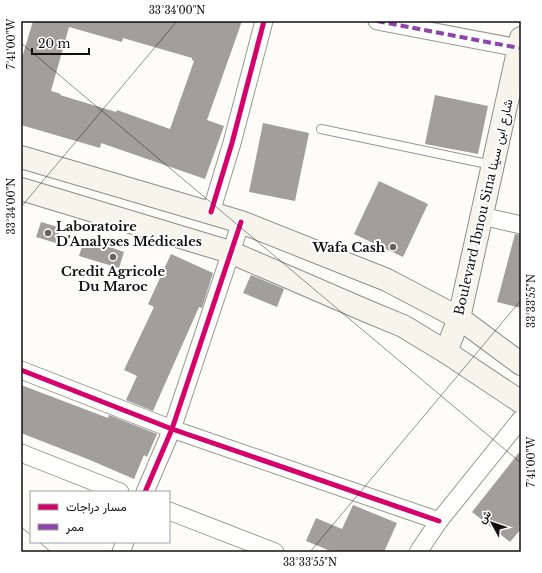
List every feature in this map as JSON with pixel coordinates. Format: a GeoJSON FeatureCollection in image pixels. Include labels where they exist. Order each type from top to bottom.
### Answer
{"type":"FeatureCollection","features":[{"type":"Feature","properties":{"kind":"main road","name":"Boulevard Ibnou Sina شارع ابن سينا"},"geometry":{"type":"LineString","coordinates":[[446,352],[459,318],[520,43]]}},
{"type":"Feature","properties":{"kind":"main road"},"geometry":{"type":"LineString","coordinates":[[21,156],[241,222],[387,280],[459,318],[521,364]]}},
{"type":"Feature","properties":{"kind":"main road"},"geometry":{"type":"LineString","coordinates":[[21,189],[230,252],[403,326],[446,352],[521,402]]}},
{"type":"Feature","properties":{"kind":"street"},"geometry":{"type":"LineString","coordinates":[[211,212],[232,143],[264,21]]}},
{"type":"Feature","properties":{"kind":"street"},"geometry":{"type":"LineString","coordinates":[[377,21],[520,43]]}},
{"type":"Feature","properties":{"kind":"street"},"geometry":{"type":"LineString","coordinates":[[482,216],[521,225]]}},
{"type":"Feature","properties":{"kind":"street"},"geometry":{"type":"LineString","coordinates":[[146,491],[172,429],[241,222]]}},
{"type":"Feature","properties":{"kind":"street"},"geometry":{"type":"LineString","coordinates":[[21,370],[172,429],[439,521]]}},
{"type":"Feature","properties":{"kind":"street"},"geometry":{"type":"LineString","coordinates":[[418,552],[439,521],[521,419]]}},
{"type":"Feature","properties":{"kind":"street"},"geometry":{"type":"LineString","coordinates":[[21,453],[117,491]]}},
{"type":"Feature","properties":{"kind":"street"},"geometry":{"type":"LineString","coordinates":[[170,511],[275,552]]}},
{"type":"Feature","properties":{"kind":"lane"},"geometry":{"type":"LineString","coordinates":[[321,129],[493,165]]}},
{"type":"Feature","properties":{"kind":"building"},"geometry":{"type":"Polygon","coordinates":[[[33,21],[242,21],[207,120],[224,126],[205,179],[101,143],[100,148],[21,125],[21,61],[33,21]],[[69,27],[51,91],[116,112],[117,110],[170,129],[194,61],[192,58],[123,38],[122,42],[69,27]]]}},
{"type":"Feature","properties":{"kind":"building"},"geometry":{"type":"Polygon","coordinates":[[[435,95],[488,106],[478,154],[425,144],[435,95]]]}},
{"type":"Feature","properties":{"kind":"building"},"geometry":{"type":"Polygon","coordinates":[[[263,123],[309,133],[295,201],[249,192],[263,123]]]}},
{"type":"Feature","properties":{"kind":"building"},"geometry":{"type":"Polygon","coordinates":[[[379,181],[428,204],[403,257],[354,234],[379,181]]]}},
{"type":"Feature","properties":{"kind":"building","name":"Laboratoire D'Analyses Médicales"},"geometry":{"type":"Polygon","coordinates":[[[41,222],[61,228],[56,243],[36,237],[41,222]]]}},
{"type":"Feature","properties":{"kind":"building"},"geometry":{"type":"Polygon","coordinates":[[[515,234],[521,235],[521,308],[497,302],[515,234]]]}},
{"type":"Feature","properties":{"kind":"building"},"geometry":{"type":"Polygon","coordinates":[[[85,237],[104,243],[104,245],[124,252],[119,268],[79,256],[85,237]]]}},
{"type":"Feature","properties":{"kind":"building"},"geometry":{"type":"Polygon","coordinates":[[[171,254],[213,273],[202,308],[199,307],[153,411],[126,400],[137,376],[124,370],[154,307],[148,304],[171,254]]]}},
{"type":"Feature","properties":{"kind":"building"},"geometry":{"type":"Polygon","coordinates":[[[251,275],[284,289],[277,307],[243,293],[251,275]]]}},
{"type":"Feature","properties":{"kind":"building"},"geometry":{"type":"Polygon","coordinates":[[[21,385],[108,418],[109,415],[157,434],[147,457],[144,455],[134,479],[21,433],[21,385]]]}},
{"type":"Feature","properties":{"kind":"building"},"geometry":{"type":"Polygon","coordinates":[[[521,450],[521,529],[510,542],[472,512],[521,450]]]}},
{"type":"Feature","properties":{"kind":"building"},"geometry":{"type":"Polygon","coordinates":[[[353,505],[397,523],[384,552],[333,552],[306,541],[316,518],[342,529],[353,505]]]}},
{"type":"Feature","properties":{"kind":"marked path"},"geometry":{"type":"LineString","coordinates":[[377,21],[519,48]]}},
{"type":"Feature","properties":{"kind":"cycle path"},"geometry":{"type":"LineString","coordinates":[[211,212],[232,143],[264,21]]}},
{"type":"Feature","properties":{"kind":"cycle path"},"geometry":{"type":"LineString","coordinates":[[145,491],[172,429],[241,222]]}},
{"type":"Feature","properties":{"kind":"cycle path"},"geometry":{"type":"LineString","coordinates":[[21,370],[172,429],[439,521]]}},
{"type":"Feature","properties":{"kind":"place","name":"Laboratoire D'Analyses Médicales"},"geometry":{"type":"Point","coordinates":[48,233]}},
{"type":"Feature","properties":{"kind":"place","name":"Wafa Cash"},"geometry":{"type":"Point","coordinates":[393,247]}},
{"type":"Feature","properties":{"kind":"place","name":"Credit Agricole Du Maroc"},"geometry":{"type":"Point","coordinates":[113,257]}}]}
